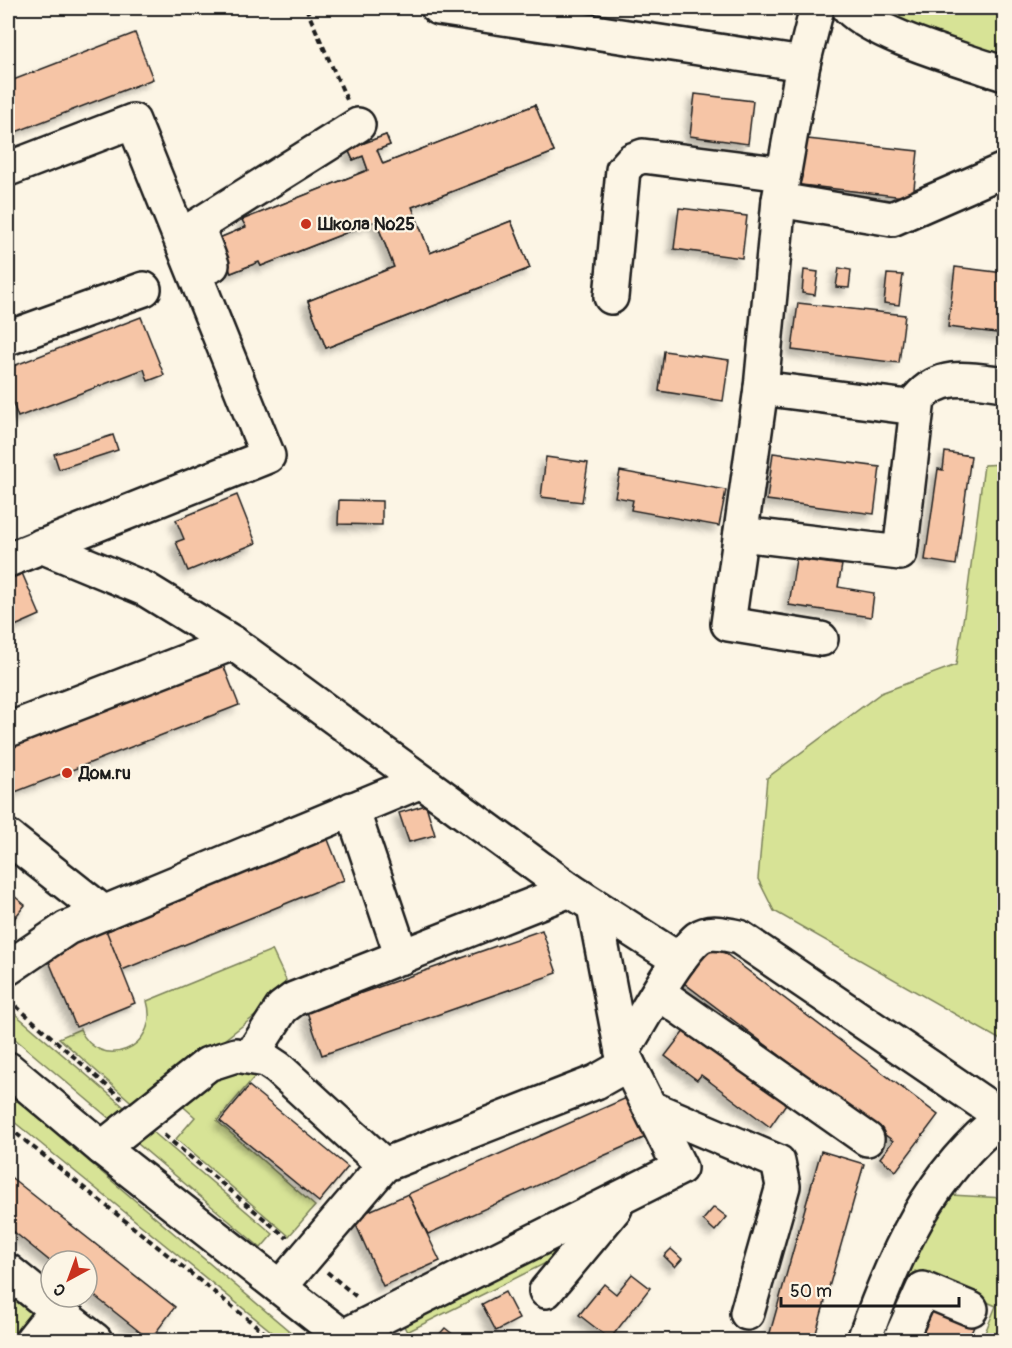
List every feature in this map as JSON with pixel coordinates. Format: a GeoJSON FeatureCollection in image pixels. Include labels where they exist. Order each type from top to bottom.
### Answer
{"type":"FeatureCollection","features":[{"type":"Feature","properties":{"kind":"street"},"geometry":{"type":"LineString","coordinates":[[438,8],[803,64]]}},
{"type":"Feature","properties":{"kind":"street"},"geometry":{"type":"LineString","coordinates":[[818,8],[803,64],[781,187],[761,388],[728,624],[821,639]]}},
{"type":"Feature","properties":{"kind":"street"},"geometry":{"type":"LineString","coordinates":[[849,8],[855,14],[891,33],[1005,74]]}},
{"type":"Feature","properties":{"kind":"street"},"geometry":{"type":"LineString","coordinates":[[8,169],[133,121],[268,456],[8,560]]}},
{"type":"Feature","properties":{"kind":"street"},"geometry":{"type":"LineString","coordinates":[[208,307],[221,288],[197,226],[358,125]]}},
{"type":"Feature","properties":{"kind":"street"},"geometry":{"type":"LineString","coordinates":[[611,297],[623,170],[632,160],[642,156],[781,187],[892,219],[1000,176]]}},
{"type":"Feature","properties":{"kind":"street"},"geometry":{"type":"LineString","coordinates":[[8,338],[144,289]]}},
{"type":"Feature","properties":{"kind":"street"},"geometry":{"type":"LineString","coordinates":[[741,534],[900,553],[918,399],[936,384],[955,378],[1005,384]]}},
{"type":"Feature","properties":{"kind":"street"},"geometry":{"type":"LineString","coordinates":[[761,388],[916,408]]}},
{"type":"Feature","properties":{"kind":"street"},"geometry":{"type":"LineString","coordinates":[[41,546],[145,588],[232,643],[419,782],[582,898],[679,960]]}},
{"type":"Feature","properties":{"kind":"street"},"geometry":{"type":"LineString","coordinates":[[8,730],[232,643]]}},
{"type":"Feature","properties":{"kind":"street"},"geometry":{"type":"LineString","coordinates":[[8,968],[67,928],[419,782]]}},
{"type":"Feature","properties":{"kind":"street"},"geometry":{"type":"LineString","coordinates":[[352,809],[402,957]]}},
{"type":"Feature","properties":{"kind":"street"},"geometry":{"type":"LineString","coordinates":[[8,837],[104,913]]}},
{"type":"Feature","properties":{"kind":"street"},"geometry":{"type":"LineString","coordinates":[[251,1056],[282,1008],[294,999],[402,957],[582,898]]}},
{"type":"Feature","properties":{"kind":"street"},"geometry":{"type":"LineString","coordinates":[[8,1069],[102,1148],[344,1339],[381,1318],[680,1168],[625,1058],[582,898]]}},
{"type":"Feature","properties":{"kind":"street"},"geometry":{"type":"LineString","coordinates":[[280,1287],[384,1165],[596,1082],[625,1058],[679,960],[699,937],[717,933],[739,937],[999,1128],[972,1142],[929,1195],[888,1273],[864,1341]]}},
{"type":"Feature","properties":{"kind":"street"},"geometry":{"type":"LineString","coordinates":[[659,993],[867,1139]]}},
{"type":"Feature","properties":{"kind":"street"},"geometry":{"type":"LineString","coordinates":[[102,1148],[208,1064],[221,1058],[251,1056],[278,1068],[384,1165]]}},
{"type":"Feature","properties":{"kind":"street"},"geometry":{"type":"LineString","coordinates":[[651,1108],[778,1162],[783,1186],[747,1314]]}},
{"type":"Feature","properties":{"kind":"street"},"geometry":{"type":"LineString","coordinates":[[546,1291],[624,1197]]}},
{"type":"Feature","properties":{"kind":"street"},"geometry":{"type":"LineString","coordinates":[[8,1271],[95,1341]]}},
{"type":"Feature","properties":{"kind":"street"},"geometry":{"type":"LineString","coordinates":[[900,1341],[923,1289],[970,1309]]}},
{"type":"Feature","properties":{"kind":"street"},"geometry":{"type":"LineString","coordinates":[[32,1341],[56,1310]]}},
{"type":"Feature","properties":{"kind":"path"},"geometry":{"type":"LineString","coordinates":[[306,8],[358,125]]}},
{"type":"Feature","properties":{"kind":"path"},"geometry":{"type":"LineString","coordinates":[[8,1127],[274,1341]]}},
{"type":"Feature","properties":{"kind":"path"},"geometry":{"type":"LineString","coordinates":[[308,1256],[381,1318]]}},
{"type":"Feature","properties":{"kind":"green space"},"geometry":{"type":"Polygon","coordinates":[[[877,8],[1004,8],[1004,60],[908,26],[877,8]]]}},
{"type":"Feature","properties":{"kind":"green space"},"geometry":{"type":"Polygon","coordinates":[[[1004,464],[1004,1042],[774,911],[758,879],[767,778],[881,693],[956,665],[984,465],[1004,464]]]}},
{"type":"Feature","properties":{"kind":"green space"},"geometry":{"type":"Polygon","coordinates":[[[272,950],[286,980],[281,996],[137,1107],[59,1038],[80,1029],[89,1042],[100,1050],[113,1052],[126,1050],[137,1043],[145,1032],[149,1018],[147,1001],[272,950]]]}},
{"type":"Feature","properties":{"kind":"green space"},"geometry":{"type":"Polygon","coordinates":[[[8,1008],[124,1107],[110,1119],[8,1033],[8,1008]]]}},
{"type":"Feature","properties":{"kind":"green space"},"geometry":{"type":"Polygon","coordinates":[[[246,1066],[256,1075],[217,1121],[315,1206],[289,1236],[176,1139],[195,1117],[177,1101],[198,1077],[246,1066]]]}},
{"type":"Feature","properties":{"kind":"green space"},"geometry":{"type":"Polygon","coordinates":[[[8,1093],[300,1340],[282,1340],[8,1117],[8,1093]]]}},
{"type":"Feature","properties":{"kind":"green space"},"geometry":{"type":"Polygon","coordinates":[[[146,1126],[273,1234],[261,1248],[138,1144],[136,1140],[146,1126]]]}},
{"type":"Feature","properties":{"kind":"green space"},"geometry":{"type":"Polygon","coordinates":[[[951,1195],[1004,1198],[1004,1340],[982,1340],[996,1306],[915,1271],[885,1340],[874,1340],[909,1250],[951,1195]]]}},
{"type":"Feature","properties":{"kind":"green space"},"geometry":{"type":"Polygon","coordinates":[[[556,1238],[564,1254],[407,1332],[399,1316],[556,1238]]]}},
{"type":"Feature","properties":{"kind":"green space"},"geometry":{"type":"Polygon","coordinates":[[[8,1295],[36,1317],[17,1340],[8,1340],[8,1295]]]}},
{"type":"Feature","properties":{"kind":"building"},"geometry":{"type":"Polygon","coordinates":[[[135,33],[153,79],[8,135],[8,82],[135,33]]]}},
{"type":"Feature","properties":{"kind":"building"},"geometry":{"type":"Polygon","coordinates":[[[695,94],[753,101],[748,144],[690,136],[695,94]]]}},
{"type":"Feature","properties":{"kind":"building","name":"Школа №25"},"geometry":{"type":"Polygon","coordinates":[[[535,105],[554,152],[412,207],[430,253],[511,221],[530,268],[326,348],[308,301],[394,267],[376,221],[261,266],[259,262],[231,273],[217,239],[246,227],[242,220],[368,170],[363,156],[353,160],[348,149],[386,135],[390,145],[377,150],[383,164],[535,105]]]}},
{"type":"Feature","properties":{"kind":"building","name":"Школа №25"},"geometry":{"type":"Polygon","coordinates":[[[535,105],[554,152],[412,207],[430,253],[511,221],[530,268],[326,348],[308,301],[394,267],[376,221],[261,266],[259,262],[231,273],[217,239],[246,227],[242,220],[368,170],[363,156],[353,160],[348,149],[386,135],[390,145],[377,150],[383,164],[535,105]]]}},
{"type":"Feature","properties":{"kind":"building"},"geometry":{"type":"Polygon","coordinates":[[[798,138],[918,151],[913,198],[793,184],[798,138]]]}},
{"type":"Feature","properties":{"kind":"building"},"geometry":{"type":"Polygon","coordinates":[[[679,208],[747,216],[742,258],[674,249],[679,208]]]}},
{"type":"Feature","properties":{"kind":"building"},"geometry":{"type":"Polygon","coordinates":[[[955,267],[1004,273],[1004,334],[948,327],[955,267]]]}},
{"type":"Feature","properties":{"kind":"building"},"geometry":{"type":"Polygon","coordinates":[[[839,268],[851,270],[849,288],[836,287],[839,268]]]}},
{"type":"Feature","properties":{"kind":"building"},"geometry":{"type":"Polygon","coordinates":[[[804,270],[818,272],[815,295],[802,293],[804,270]]]}},
{"type":"Feature","properties":{"kind":"building"},"geometry":{"type":"Polygon","coordinates":[[[887,274],[903,275],[899,305],[884,303],[887,274]]]}},
{"type":"Feature","properties":{"kind":"building"},"geometry":{"type":"Polygon","coordinates":[[[798,303],[905,315],[899,363],[792,350],[798,303]]]}},
{"type":"Feature","properties":{"kind":"building"},"geometry":{"type":"Polygon","coordinates":[[[141,317],[164,375],[148,381],[144,369],[18,417],[8,390],[8,368],[141,317]]]}},
{"type":"Feature","properties":{"kind":"building"},"geometry":{"type":"Polygon","coordinates":[[[664,351],[729,360],[723,401],[659,391],[664,351]]]}},
{"type":"Feature","properties":{"kind":"building"},"geometry":{"type":"Polygon","coordinates":[[[113,435],[118,450],[59,469],[54,454],[113,435]]]}},
{"type":"Feature","properties":{"kind":"building"},"geometry":{"type":"Polygon","coordinates":[[[945,452],[971,456],[956,565],[925,560],[938,469],[943,470],[945,452]]]}},
{"type":"Feature","properties":{"kind":"building"},"geometry":{"type":"Polygon","coordinates":[[[773,453],[880,467],[874,514],[767,500],[773,453]]]}},
{"type":"Feature","properties":{"kind":"building"},"geometry":{"type":"Polygon","coordinates":[[[546,457],[588,463],[582,502],[541,497],[546,457]]]}},
{"type":"Feature","properties":{"kind":"building"},"geometry":{"type":"Polygon","coordinates":[[[620,471],[726,490],[719,526],[631,510],[633,500],[615,497],[620,471]]]}},
{"type":"Feature","properties":{"kind":"building"},"geometry":{"type":"Polygon","coordinates":[[[237,495],[256,543],[188,571],[176,542],[184,539],[176,520],[237,495]]]}},
{"type":"Feature","properties":{"kind":"building"},"geometry":{"type":"Polygon","coordinates":[[[339,500],[382,501],[382,525],[338,524],[339,500]]]}},
{"type":"Feature","properties":{"kind":"building"},"geometry":{"type":"Polygon","coordinates":[[[796,559],[842,565],[838,587],[874,593],[871,617],[789,605],[796,559]]]}},
{"type":"Feature","properties":{"kind":"building"},"geometry":{"type":"Polygon","coordinates":[[[22,573],[40,615],[8,629],[8,579],[22,573]]]}},
{"type":"Feature","properties":{"kind":"building"},"geometry":{"type":"Polygon","coordinates":[[[222,662],[239,705],[10,794],[8,746],[222,662]]]}},
{"type":"Feature","properties":{"kind":"building"},"geometry":{"type":"Polygon","coordinates":[[[426,805],[435,835],[409,842],[399,813],[426,805]]]}},
{"type":"Feature","properties":{"kind":"building"},"geometry":{"type":"Polygon","coordinates":[[[327,837],[344,880],[122,970],[104,927],[327,837]]]}},
{"type":"Feature","properties":{"kind":"building"},"geometry":{"type":"Polygon","coordinates":[[[8,891],[25,905],[8,926],[8,891]]]}},
{"type":"Feature","properties":{"kind":"building"},"geometry":{"type":"Polygon","coordinates":[[[106,930],[135,1003],[76,1027],[46,954],[106,930]]]}},
{"type":"Feature","properties":{"kind":"building"},"geometry":{"type":"Polygon","coordinates":[[[542,930],[557,973],[322,1055],[307,1012],[542,930]]]}},
{"type":"Feature","properties":{"kind":"building"},"geometry":{"type":"Polygon","coordinates":[[[709,941],[938,1115],[896,1171],[880,1158],[893,1141],[680,980],[709,941]]]}},
{"type":"Feature","properties":{"kind":"building"},"geometry":{"type":"Polygon","coordinates":[[[688,1026],[788,1101],[770,1127],[701,1075],[697,1080],[665,1056],[688,1026]]]}},
{"type":"Feature","properties":{"kind":"building"},"geometry":{"type":"Polygon","coordinates":[[[249,1086],[348,1167],[319,1202],[220,1121],[249,1086]]]}},
{"type":"Feature","properties":{"kind":"building"},"geometry":{"type":"Polygon","coordinates":[[[631,1096],[648,1136],[428,1234],[408,1194],[631,1096]]]}},
{"type":"Feature","properties":{"kind":"building"},"geometry":{"type":"Polygon","coordinates":[[[821,1151],[864,1164],[814,1340],[768,1340],[821,1151]]]}},
{"type":"Feature","properties":{"kind":"building"},"geometry":{"type":"Polygon","coordinates":[[[8,1175],[175,1307],[150,1340],[99,1300],[99,1249],[39,1249],[39,1252],[8,1227],[8,1175]]]}},
{"type":"Feature","properties":{"kind":"building"},"geometry":{"type":"Polygon","coordinates":[[[408,1194],[440,1261],[383,1286],[353,1218],[408,1194]]]}},
{"type":"Feature","properties":{"kind":"building"},"geometry":{"type":"Polygon","coordinates":[[[714,1207],[727,1217],[715,1231],[703,1220],[714,1207]]]}},
{"type":"Feature","properties":{"kind":"building"},"geometry":{"type":"Polygon","coordinates":[[[671,1249],[682,1259],[675,1267],[664,1256],[671,1249]]]}},
{"type":"Feature","properties":{"kind":"building"},"geometry":{"type":"Polygon","coordinates":[[[632,1274],[650,1288],[610,1339],[579,1315],[604,1284],[616,1294],[632,1274]]]}},
{"type":"Feature","properties":{"kind":"building"},"geometry":{"type":"Polygon","coordinates":[[[505,1292],[519,1319],[496,1331],[482,1304],[505,1292]]]}},
{"type":"Feature","properties":{"kind":"building"},"geometry":{"type":"Polygon","coordinates":[[[925,1300],[976,1322],[968,1340],[907,1340],[925,1300]]]}},
{"type":"Feature","properties":{"kind":"building"},"geometry":{"type":"Polygon","coordinates":[[[445,1328],[460,1340],[434,1340],[445,1328]]]}},
{"type":"Feature","properties":{"kind":"place","name":"Школа №25"},"geometry":{"type":"Point","coordinates":[306,224]}},
{"type":"Feature","properties":{"kind":"place","name":"Дом.ru"},"geometry":{"type":"Point","coordinates":[67,773]}}]}
